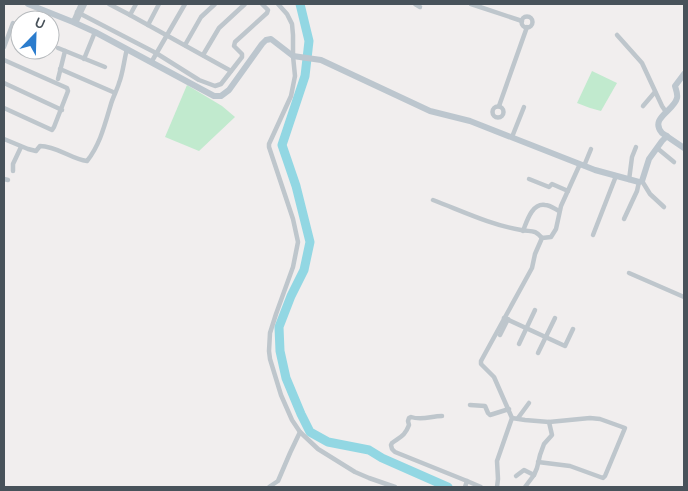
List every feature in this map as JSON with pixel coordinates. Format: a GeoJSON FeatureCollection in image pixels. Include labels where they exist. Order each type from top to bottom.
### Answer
{"type":"FeatureCollection","features":[{"type":"Feature","properties":{"kind":"street"},"geometry":{"type":"LineString","coordinates":[[28,4],[95,32],[211,95],[221,96],[229,90],[262,44],[268,39],[273,40],[294,56],[320,59],[424,109],[437,114],[464,119],[582,165],[640,182],[664,207]]}},
{"type":"Feature","properties":{"kind":"street"},"geometry":{"type":"LineString","coordinates":[[75,23],[81,4]]}},
{"type":"Feature","properties":{"kind":"street"},"geometry":{"type":"LineString","coordinates":[[79,13],[85,4]]}},
{"type":"Feature","properties":{"kind":"street"},"geometry":{"type":"LineString","coordinates":[[108,4],[231,71]]}},
{"type":"Feature","properties":{"kind":"street"},"geometry":{"type":"LineString","coordinates":[[130,15],[136,4]]}},
{"type":"Feature","properties":{"kind":"street"},"geometry":{"type":"LineString","coordinates":[[148,25],[159,4]]}},
{"type":"Feature","properties":{"kind":"street"},"geometry":{"type":"LineString","coordinates":[[152,62],[185,4]]}},
{"type":"Feature","properties":{"kind":"street"},"geometry":{"type":"LineString","coordinates":[[185,45],[201,17],[215,4]]}},
{"type":"Feature","properties":{"kind":"street"},"geometry":{"type":"LineString","coordinates":[[203,55],[218,28],[246,4]]}},
{"type":"Feature","properties":{"kind":"street"},"geometry":{"type":"LineString","coordinates":[[79,13],[156,53],[199,80],[218,86],[242,56],[234,46],[235,42],[268,11],[262,4]]}},
{"type":"Feature","properties":{"kind":"street"},"geometry":{"type":"LineString","coordinates":[[278,4],[287,14],[292,24],[295,76],[291,96],[269,147],[293,218],[298,242],[293,267],[270,333],[269,350],[273,372],[287,410],[300,432],[318,448],[355,472],[395,487]]}},
{"type":"Feature","properties":{"kind":"street"},"geometry":{"type":"LineString","coordinates":[[415,4],[420,7]]}},
{"type":"Feature","properties":{"kind":"street"},"geometry":{"type":"LineString","coordinates":[[471,4],[522,20],[526,17],[532,19],[533,24],[527,28],[499,106],[493,109],[492,113],[496,117],[493,130]]}},
{"type":"Feature","properties":{"kind":"street"},"geometry":{"type":"LineString","coordinates":[[522,20],[527,28]]}},
{"type":"Feature","properties":{"kind":"street"},"geometry":{"type":"LineString","coordinates":[[4,47],[10,31]]}},
{"type":"Feature","properties":{"kind":"street"},"geometry":{"type":"LineString","coordinates":[[84,58],[95,32]]}},
{"type":"Feature","properties":{"kind":"street"},"geometry":{"type":"LineString","coordinates":[[617,35],[642,63],[666,112]]}},
{"type":"Feature","properties":{"kind":"street"},"geometry":{"type":"LineString","coordinates":[[60,49],[105,67]]}},
{"type":"Feature","properties":{"kind":"street"},"geometry":{"type":"LineString","coordinates":[[4,139],[30,150],[36,151],[40,146],[44,146],[87,162],[101,136],[120,81],[127,49]]}},
{"type":"Feature","properties":{"kind":"street"},"geometry":{"type":"LineString","coordinates":[[58,79],[66,51]]}},
{"type":"Feature","properties":{"kind":"street"},"geometry":{"type":"LineString","coordinates":[[4,60],[67,88],[68,91],[62,110],[52,130],[4,108]]}},
{"type":"Feature","properties":{"kind":"street"},"geometry":{"type":"LineString","coordinates":[[60,69],[114,92]]}},
{"type":"Feature","properties":{"kind":"street"},"geometry":{"type":"LineString","coordinates":[[684,74],[675,86],[677,93],[676,101],[658,122],[659,130],[684,148]]}},
{"type":"Feature","properties":{"kind":"street"},"geometry":{"type":"LineString","coordinates":[[4,83],[62,110]]}},
{"type":"Feature","properties":{"kind":"street"},"geometry":{"type":"LineString","coordinates":[[643,106],[655,92]]}},
{"type":"Feature","properties":{"kind":"street"},"geometry":{"type":"LineString","coordinates":[[512,137],[524,107]]}},
{"type":"Feature","properties":{"kind":"street"},"geometry":{"type":"LineString","coordinates":[[624,219],[649,159],[667,136]]}},
{"type":"Feature","properties":{"kind":"street"},"geometry":{"type":"LineString","coordinates":[[13,171],[13,164],[21,146]]}},
{"type":"Feature","properties":{"kind":"street"},"geometry":{"type":"LineString","coordinates":[[629,180],[632,157],[636,147]]}},
{"type":"Feature","properties":{"kind":"street"},"geometry":{"type":"LineString","coordinates":[[657,148],[674,162]]}},
{"type":"Feature","properties":{"kind":"street"},"geometry":{"type":"LineString","coordinates":[[542,238],[553,235],[568,191],[591,149]]}},
{"type":"Feature","properties":{"kind":"street"},"geometry":{"type":"LineString","coordinates":[[593,235],[616,176]]}},
{"type":"Feature","properties":{"kind":"street"},"geometry":{"type":"LineString","coordinates":[[529,179],[549,187],[552,184],[568,191]]}},
{"type":"Feature","properties":{"kind":"street"},"geometry":{"type":"LineString","coordinates":[[433,200],[474,216],[522,230],[536,232],[542,238]]}},
{"type":"Feature","properties":{"kind":"street"},"geometry":{"type":"LineString","coordinates":[[522,230],[537,206],[546,205],[560,211]]}},
{"type":"Feature","properties":{"kind":"street"},"geometry":{"type":"LineString","coordinates":[[500,335],[532,268],[535,254],[542,238]]}},
{"type":"Feature","properties":{"kind":"street"},"geometry":{"type":"LineString","coordinates":[[629,273],[684,297]]}},
{"type":"Feature","properties":{"kind":"street"},"geometry":{"type":"LineString","coordinates":[[517,299],[481,359],[481,364],[494,377],[515,418],[549,422],[590,418],[600,419],[625,428],[604,477],[570,466],[538,462]]}},
{"type":"Feature","properties":{"kind":"street"},"geometry":{"type":"LineString","coordinates":[[519,344],[535,310]]}},
{"type":"Feature","properties":{"kind":"street"},"geometry":{"type":"LineString","coordinates":[[538,353],[555,318]]}},
{"type":"Feature","properties":{"kind":"street"},"geometry":{"type":"LineString","coordinates":[[506,319],[565,346],[573,329]]}},
{"type":"Feature","properties":{"kind":"street"},"geometry":{"type":"LineString","coordinates":[[497,487],[497,461],[515,418],[529,403]]}},
{"type":"Feature","properties":{"kind":"street"},"geometry":{"type":"LineString","coordinates":[[470,405],[485,406],[490,415],[509,409]]}},
{"type":"Feature","properties":{"kind":"street"},"geometry":{"type":"LineString","coordinates":[[442,416],[422,419],[409,418],[407,431],[392,443],[392,449],[466,485],[481,487]]}},
{"type":"Feature","properties":{"kind":"street"},"geometry":{"type":"LineString","coordinates":[[525,487],[534,475],[544,444],[552,434],[549,422]]}},
{"type":"Feature","properties":{"kind":"street"},"geometry":{"type":"LineString","coordinates":[[269,487],[279,480],[300,432]]}},
{"type":"Feature","properties":{"kind":"street"},"geometry":{"type":"LineString","coordinates":[[516,476],[524,470],[534,475]]}},
{"type":"Feature","properties":{"kind":"green space"},"geometry":{"type":"Polygon","coordinates":[[[592,71],[617,83],[601,111],[577,103],[592,71]]]}},
{"type":"Feature","properties":{"kind":"green space"},"geometry":{"type":"Polygon","coordinates":[[[187,85],[222,106],[235,117],[199,151],[165,137],[187,85]]]}},
{"type":"Feature","properties":{"kind":"waterway"},"geometry":{"type":"LineString","coordinates":[[300,4],[309,41],[305,76],[282,145],[296,186],[310,242],[304,270],[279,327],[280,351],[286,378],[310,432],[328,442],[369,450],[382,458],[448,487]]}}]}
